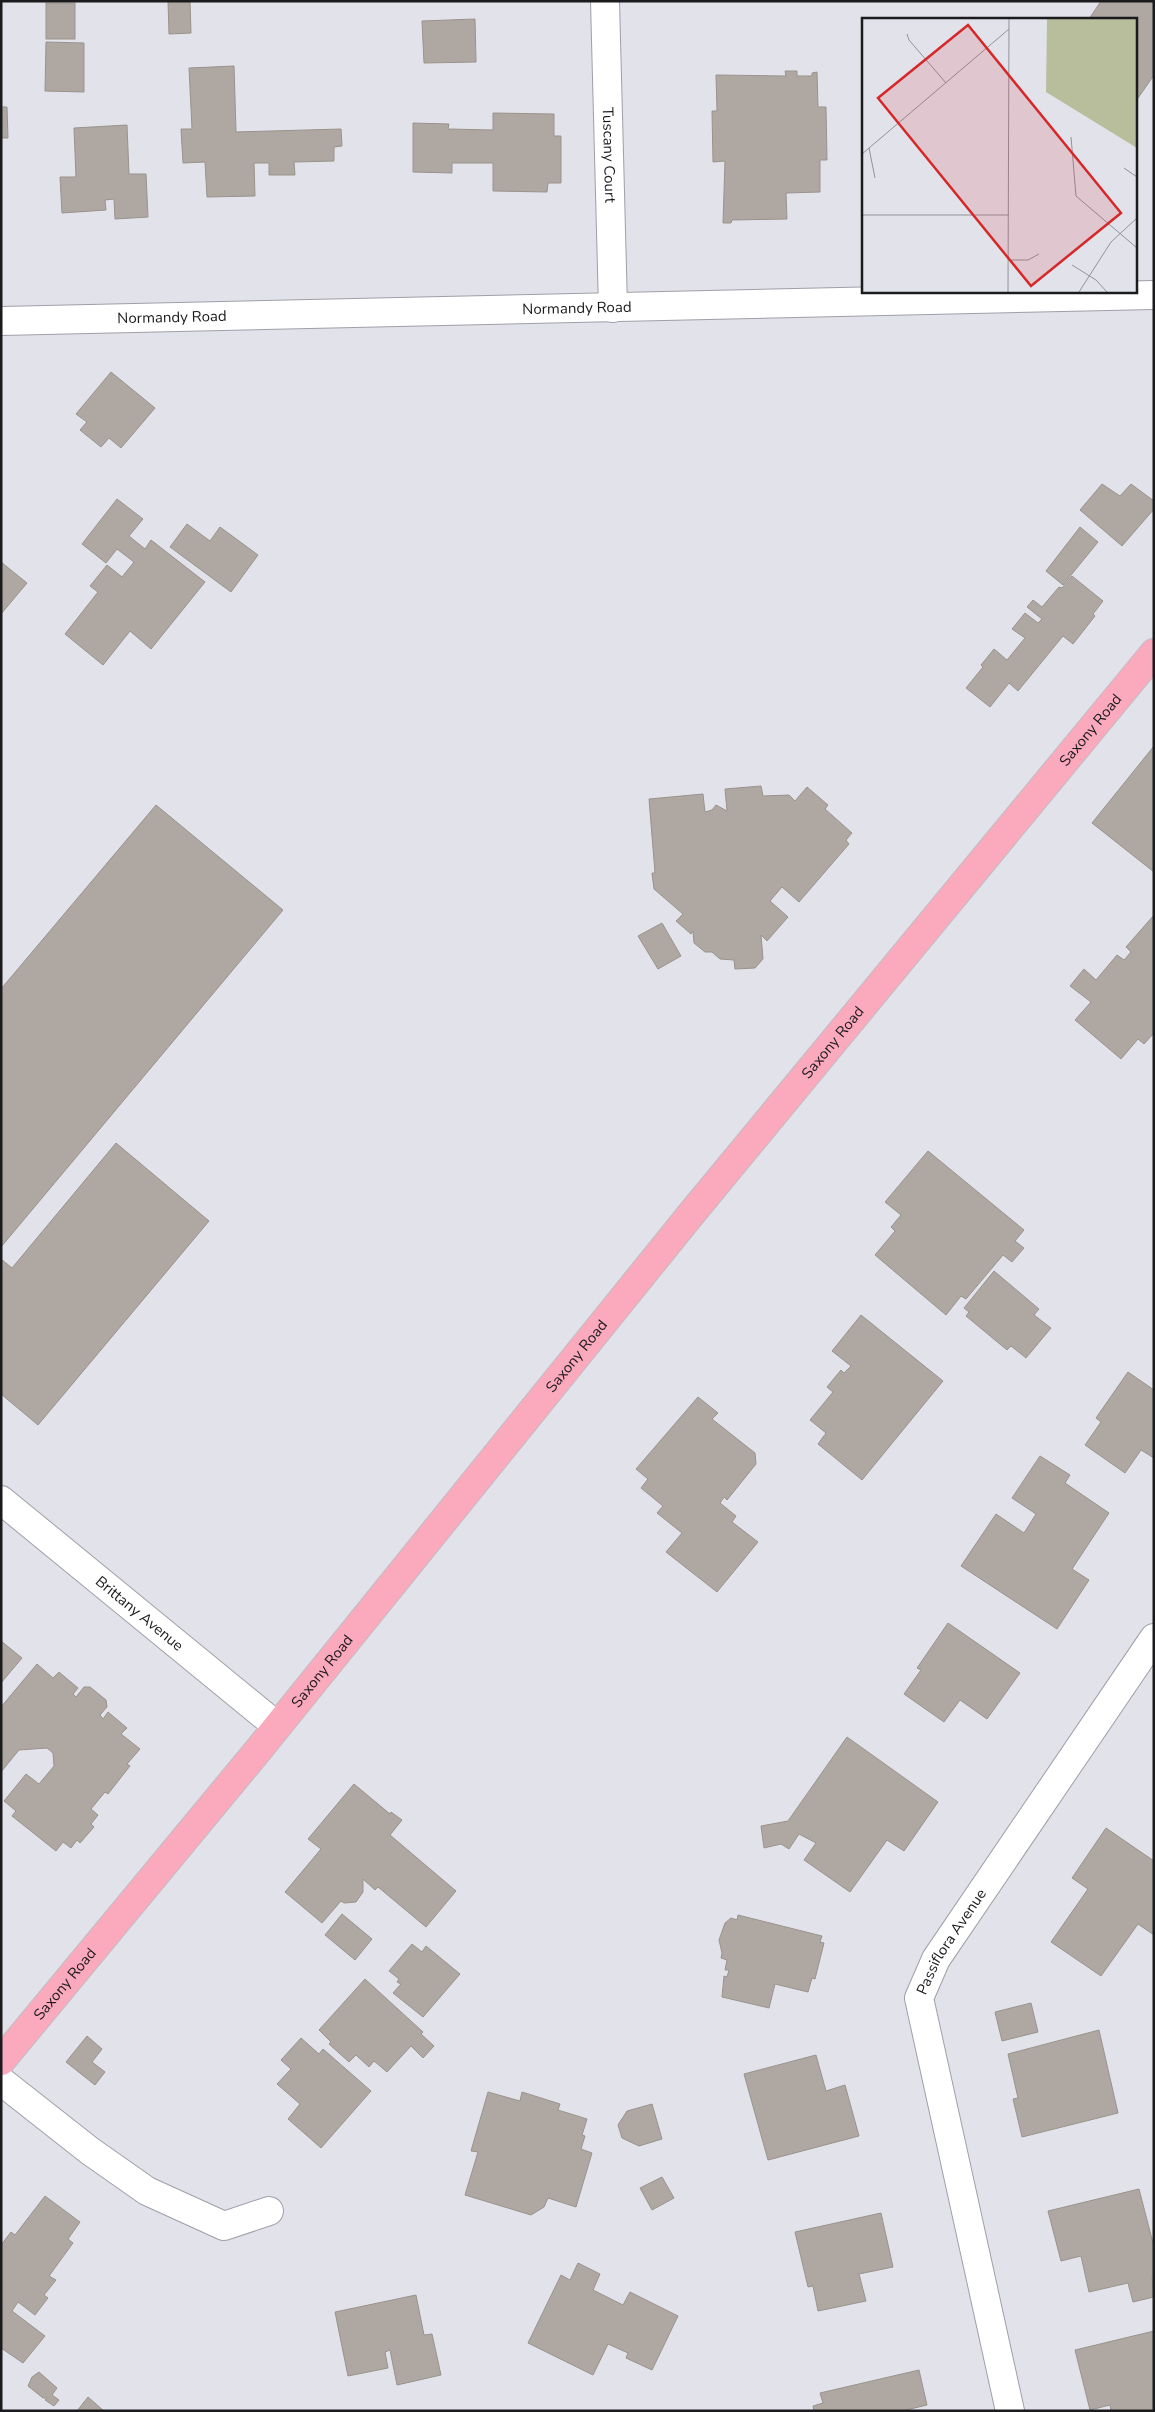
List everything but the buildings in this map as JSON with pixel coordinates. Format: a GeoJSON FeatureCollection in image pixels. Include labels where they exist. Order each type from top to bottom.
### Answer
{"type":"FeatureCollection","features":[{"type":"Feature","properties":{"kind":"main road","name":"Saxony Road"},"geometry":{"type":"LineString","coordinates":[[1,2061],[277,1726],[699,1206],[1154,653]]}},
{"type":"Feature","properties":{"kind":"street","name":"Tuscany Court"},"geometry":{"type":"LineString","coordinates":[[605,1],[613,308]]}},
{"type":"Feature","properties":{"kind":"street","name":"Normandy Road"},"geometry":{"type":"LineString","coordinates":[[1,321],[1154,296]]}},
{"type":"Feature","properties":{"kind":"street","name":"Brittany Avenue"},"geometry":{"type":"LineString","coordinates":[[1,1500],[277,1726]]}},
{"type":"Feature","properties":{"kind":"street","name":"Passiflora Avenue"},"geometry":{"type":"LineString","coordinates":[[1010,2411],[919,1998],[936,1959],[1154,1638]]}},
{"type":"Feature","properties":{"kind":"street"},"geometry":{"type":"LineString","coordinates":[[1,2081],[90,2151],[147,2191],[224,2226],[269,2211]]}}]}
